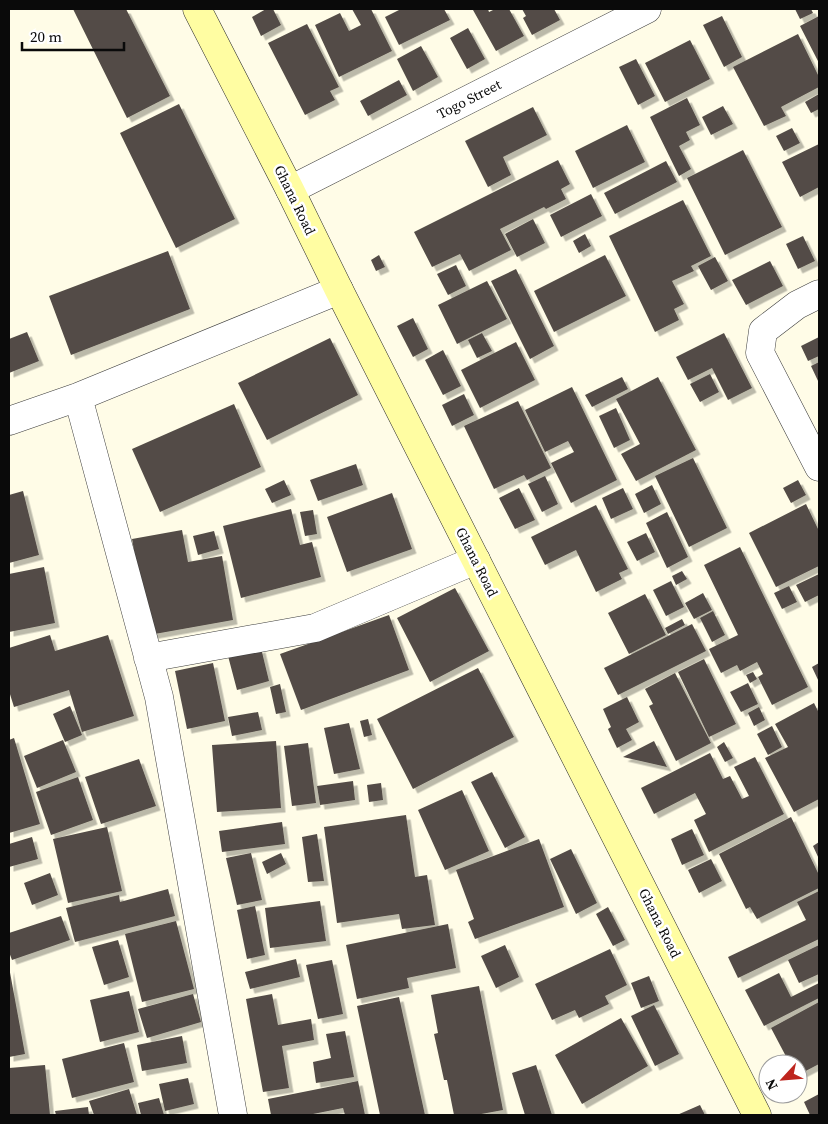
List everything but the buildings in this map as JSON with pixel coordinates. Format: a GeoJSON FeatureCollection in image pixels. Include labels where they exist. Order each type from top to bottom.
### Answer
{"type":"FeatureCollection","features":[{"type":"Feature","properties":{"kind":"street","name":"Ghana Road"},"geometry":{"type":"LineString","coordinates":[[197,9],[757,1115]]}},
{"type":"Feature","properties":{"kind":"street","name":"Togo Street"},"geometry":{"type":"LineString","coordinates":[[290,190],[647,9]]}},
{"type":"Feature","properties":{"kind":"street"},"geometry":{"type":"LineString","coordinates":[[9,421],[78,397],[339,290]]}},
{"type":"Feature","properties":{"kind":"street"},"geometry":{"type":"LineString","coordinates":[[819,294],[797,305],[763,331],[760,353],[819,467]]}},
{"type":"Feature","properties":{"kind":"street"},"geometry":{"type":"LineString","coordinates":[[78,397],[159,697],[233,1115]]}},
{"type":"Feature","properties":{"kind":"street"},"geometry":{"type":"LineString","coordinates":[[148,658],[315,628],[476,560]]}}]}
